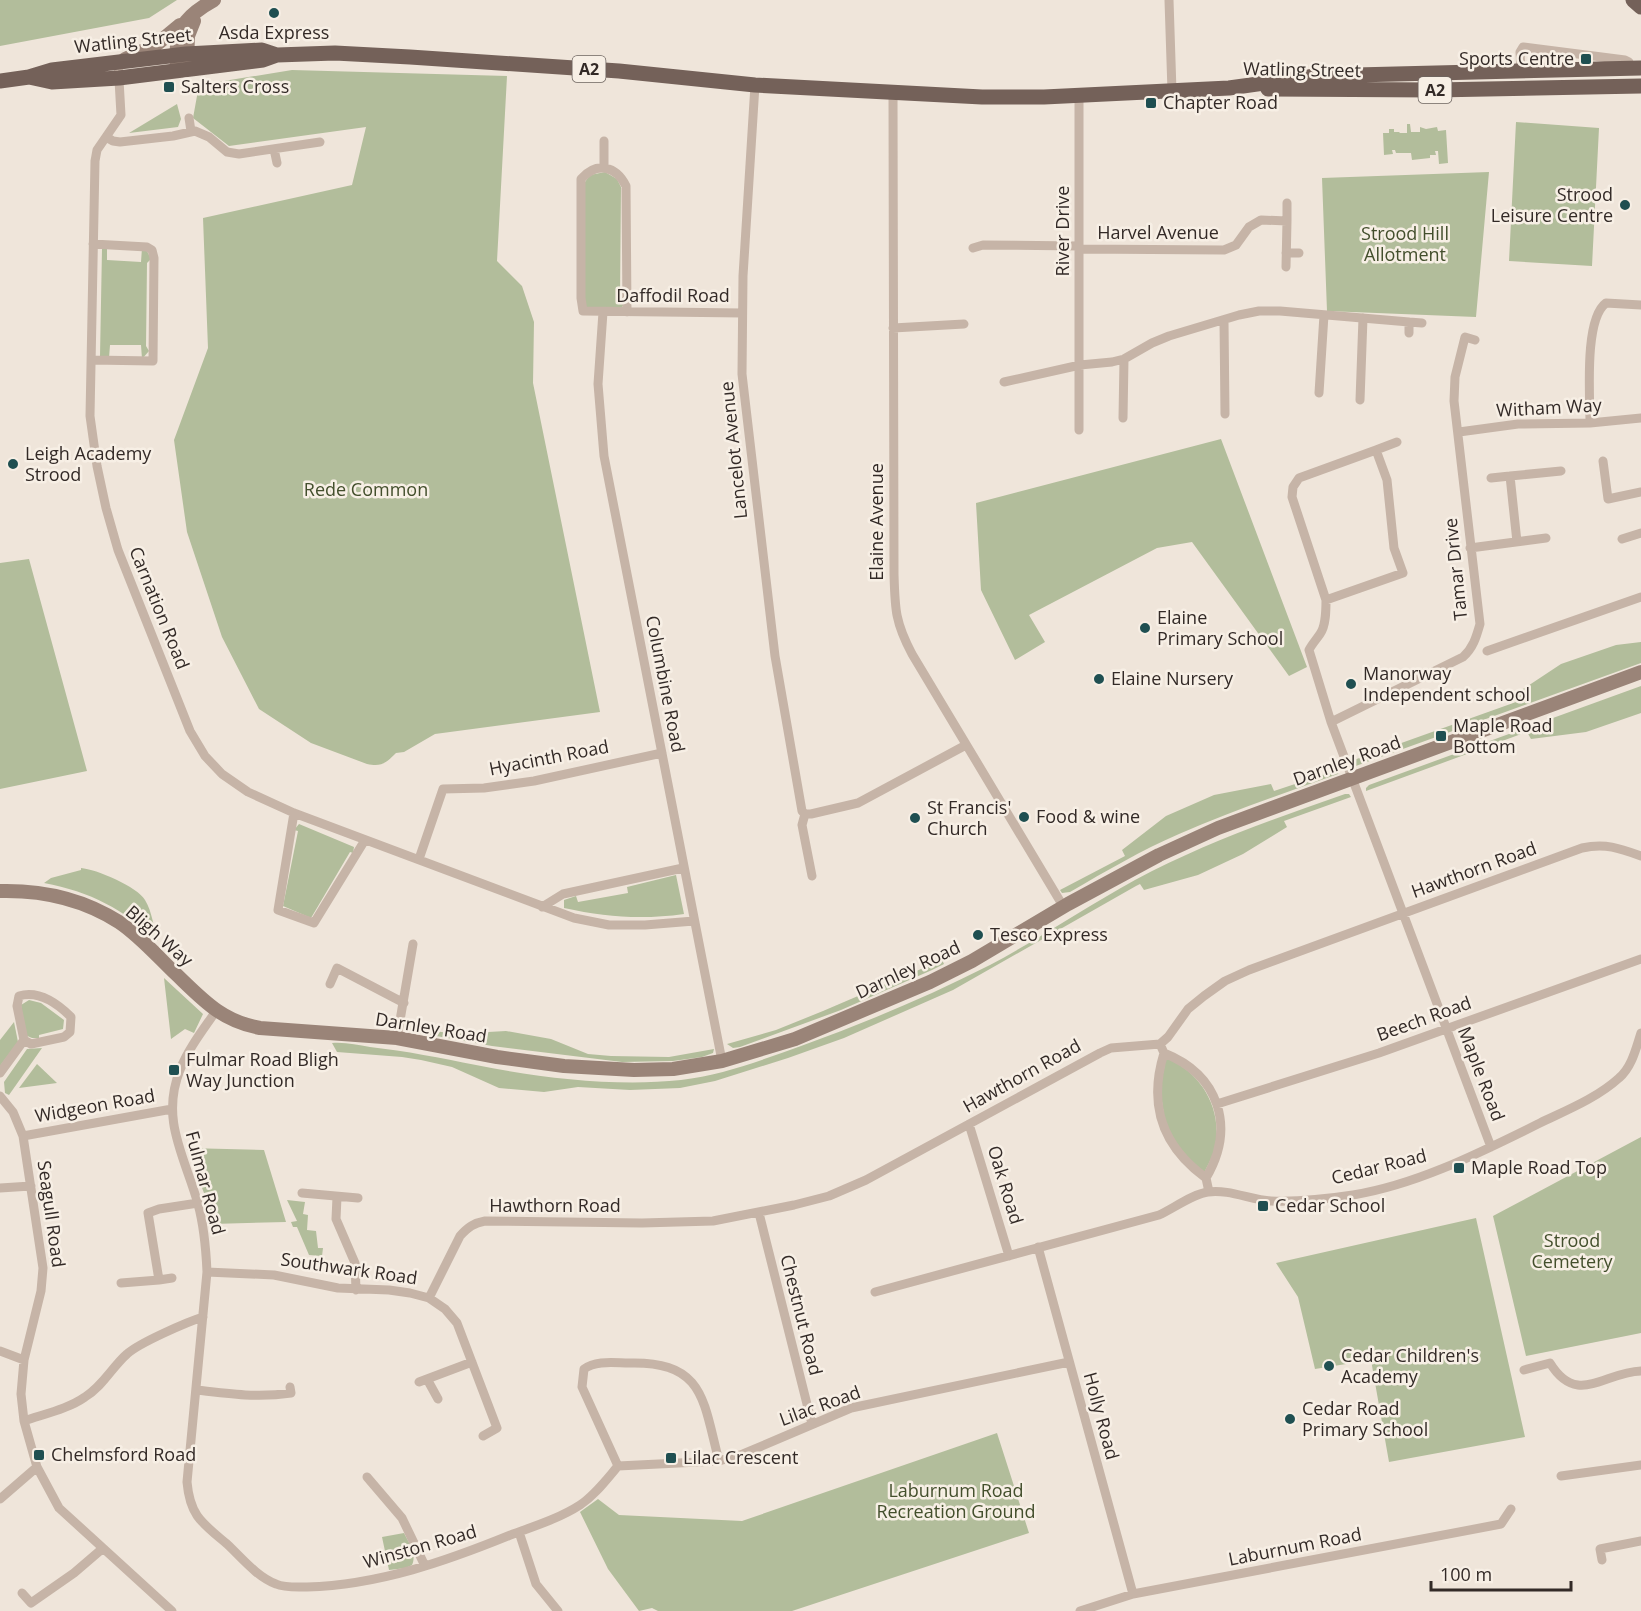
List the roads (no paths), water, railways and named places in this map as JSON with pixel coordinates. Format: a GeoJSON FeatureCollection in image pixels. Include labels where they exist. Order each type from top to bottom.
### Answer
{"type":"FeatureCollection","features":[{"type":"Feature","properties":{"kind":"main road"},"geometry":{"type":"LineString","coordinates":[[1633,0],[1641,7]]}},
{"type":"Feature","properties":{"kind":"main road","name":"A2"},"geometry":{"type":"LineString","coordinates":[[208,60],[263,60],[277,55],[334,53],[619,71],[755,85],[982,97],[1079,97],[1229,88]]}},
{"type":"Feature","properties":{"kind":"main road","name":"Watling Street"},"geometry":{"type":"LineString","coordinates":[[0,81],[29,77],[52,82],[119,70],[181,55],[208,60]]}},
{"type":"Feature","properties":{"kind":"main road","name":"Watling Street"},"geometry":{"type":"LineString","coordinates":[[119,70],[183,71],[208,60]]}},
{"type":"Feature","properties":{"kind":"main road","name":"Watling Street"},"geometry":{"type":"LineString","coordinates":[[1229,88],[1315,76],[1636,68]]}},
{"type":"Feature","properties":{"kind":"main road","name":"Watling Street"},"geometry":{"type":"LineString","coordinates":[[1521,71],[1523,81],[1600,80],[1622,87]]}},
{"type":"Feature","properties":{"kind":"main road","name":"Watling Street"},"geometry":{"type":"LineString","coordinates":[[1415,74],[1438,81],[1484,80],[1489,82],[1490,89]]}},
{"type":"Feature","properties":{"kind":"main road","name":"Watling Street"},"geometry":{"type":"LineString","coordinates":[[1229,88],[1291,90],[1641,86]]}},
{"type":"Feature","properties":{"kind":"street"},"geometry":{"type":"LineString","coordinates":[[119,70],[214,0]]}},
{"type":"Feature","properties":{"kind":"street"},"geometry":{"type":"LineString","coordinates":[[1169,0],[1172,91]]}},
{"type":"Feature","properties":{"kind":"street"},"geometry":{"type":"LineString","coordinates":[[183,71],[177,36],[196,14]]}},
{"type":"Feature","properties":{"kind":"street"},"geometry":{"type":"LineString","coordinates":[[196,14],[194,29],[198,46],[208,60]]}},
{"type":"Feature","properties":{"kind":"street","name":"Watling Street"},"geometry":{"type":"LineString","coordinates":[[1521,71],[1520,51],[1522,47],[1626,60],[1636,68]]}},
{"type":"Feature","properties":{"kind":"street","name":"Carnation Road"},"geometry":{"type":"LineString","coordinates":[[119,70],[121,115],[97,150],[95,158],[90,416],[97,466],[118,550],[190,731],[205,756],[222,774],[249,792],[294,813],[574,918],[609,925],[694,921]]}},
{"type":"Feature","properties":{"kind":"street","name":"Lancelot Avenue"},"geometry":{"type":"LineString","coordinates":[[755,85],[742,313],[743,384],[783,710],[803,812],[802,825],[812,876]]}},
{"type":"Feature","properties":{"kind":"street","name":"Elaine Avenue"},"geometry":{"type":"LineString","coordinates":[[893,92],[896,618],[900,632],[912,654],[1063,906]]}},
{"type":"Feature","properties":{"kind":"street","name":"River Drive"},"geometry":{"type":"LineString","coordinates":[[1079,97],[1079,430]]}},
{"type":"Feature","properties":{"kind":"street"},"geometry":{"type":"LineString","coordinates":[[189,118],[191,131]]}},
{"type":"Feature","properties":{"kind":"street"},"geometry":{"type":"LineString","coordinates":[[106,137],[120,142],[180,135],[191,131],[205,135],[227,152],[235,154],[320,142]]}},
{"type":"Feature","properties":{"kind":"street"},"geometry":{"type":"LineString","coordinates":[[604,141],[604,167]]}},
{"type":"Feature","properties":{"kind":"street"},"geometry":{"type":"LineString","coordinates":[[274,149],[277,163]]}},
{"type":"Feature","properties":{"kind":"street"},"geometry":{"type":"LineString","coordinates":[[603,312],[585,312],[582,309],[580,190],[581,179],[586,172],[604,167],[617,173],[626,186],[627,312]]}},
{"type":"Feature","properties":{"kind":"street"},"geometry":{"type":"LineString","coordinates":[[1286,267],[1287,203]]}},
{"type":"Feature","properties":{"kind":"street","name":"Harvel Avenue"},"geometry":{"type":"LineString","coordinates":[[973,248],[983,245],[1224,250],[1236,245],[1249,227],[1261,220],[1287,221]]}},
{"type":"Feature","properties":{"kind":"street"},"geometry":{"type":"LineString","coordinates":[[92,360],[155,362],[154,256],[152,250],[146,247],[93,244]]}},
{"type":"Feature","properties":{"kind":"street"},"geometry":{"type":"LineString","coordinates":[[1286,253],[1299,253]]}},
{"type":"Feature","properties":{"kind":"street"},"geometry":{"type":"LineString","coordinates":[[1590,423],[1590,345],[1600,307],[1606,303],[1641,305]]}},
{"type":"Feature","properties":{"kind":"street"},"geometry":{"type":"LineString","coordinates":[[1004,382],[1080,365],[1124,359],[1169,336],[1259,311],[1422,323]]}},
{"type":"Feature","properties":{"kind":"street","name":"Daffodil Road"},"geometry":{"type":"LineString","coordinates":[[603,312],[742,313]]}},
{"type":"Feature","properties":{"kind":"street","name":"Columbine Road"},"geometry":{"type":"LineString","coordinates":[[603,312],[598,384],[604,456],[722,1061]]}},
{"type":"Feature","properties":{"kind":"street"},"geometry":{"type":"LineString","coordinates":[[1319,393],[1324,315]]}},
{"type":"Feature","properties":{"kind":"street"},"geometry":{"type":"LineString","coordinates":[[1360,400],[1363,318]]}},
{"type":"Feature","properties":{"kind":"street"},"geometry":{"type":"LineString","coordinates":[[1224,321],[1225,414]]}},
{"type":"Feature","properties":{"kind":"street"},"geometry":{"type":"LineString","coordinates":[[1409,322],[1409,333]]}},
{"type":"Feature","properties":{"kind":"street"},"geometry":{"type":"LineString","coordinates":[[893,328],[964,324]]}},
{"type":"Feature","properties":{"kind":"street","name":"Tamar Drive"},"geometry":{"type":"LineString","coordinates":[[1331,722],[1447,666],[1472,649],[1480,624],[1454,401],[1455,377],[1465,337],[1475,340]]}},
{"type":"Feature","properties":{"kind":"street"},"geometry":{"type":"LineString","coordinates":[[1123,418],[1124,359]]}},
{"type":"Feature","properties":{"kind":"street","name":"Witham Way"},"geometry":{"type":"LineString","coordinates":[[1459,432],[1518,424],[1590,423],[1641,418]]}},
{"type":"Feature","properties":{"kind":"street"},"geometry":{"type":"LineString","coordinates":[[1376,450],[1387,480],[1394,548],[1403,573],[1326,600],[1292,497],[1293,487],[1299,478],[1397,442]]}},
{"type":"Feature","properties":{"kind":"street"},"geometry":{"type":"LineString","coordinates":[[1604,461],[1608,499],[1641,493]]}},
{"type":"Feature","properties":{"kind":"street"},"geometry":{"type":"LineString","coordinates":[[1491,478],[1561,471]]}},
{"type":"Feature","properties":{"kind":"street"},"geometry":{"type":"LineString","coordinates":[[1510,476],[1517,542]]}},
{"type":"Feature","properties":{"kind":"street"},"geometry":{"type":"LineString","coordinates":[[1622,539],[1641,533]]}},
{"type":"Feature","properties":{"kind":"street"},"geometry":{"type":"LineString","coordinates":[[1470,548],[1546,538]]}},
{"type":"Feature","properties":{"kind":"street"},"geometry":{"type":"LineString","coordinates":[[1487,651],[1641,597]]}},
{"type":"Feature","properties":{"kind":"street","name":"Maple Road"},"geometry":{"type":"LineString","coordinates":[[1326,600],[1322,633],[1309,650],[1331,722],[1491,1147]]}},
{"type":"Feature","properties":{"kind":"street","name":"Darnley Road"},"geometry":{"type":"LineString","coordinates":[[216,1011],[239,1023],[260,1028],[398,1038],[498,1057],[588,1067],[634,1071],[673,1069],[722,1061],[795,1039],[930,982],[972,961],[1063,906],[1159,855],[1218,828],[1641,672]]}},
{"type":"Feature","properties":{"kind":"street"},"geometry":{"type":"LineString","coordinates":[[803,812],[818,814],[854,805],[966,745]]}},
{"type":"Feature","properties":{"kind":"street","name":"Hyacinth Road"},"geometry":{"type":"LineString","coordinates":[[419,859],[444,789],[484,788],[534,781],[662,753]]}},
{"type":"Feature","properties":{"kind":"street"},"geometry":{"type":"LineString","coordinates":[[294,813],[278,910],[314,923],[365,840]]}},
{"type":"Feature","properties":{"kind":"street","name":"Hawthorn Road"},"geometry":{"type":"LineString","coordinates":[[429,1298],[460,1236],[467,1227],[476,1223],[485,1221],[642,1223],[713,1221],[759,1213],[829,1196],[857,1184],[1111,1048],[1162,1048],[1188,1009],[1225,981],[1249,970],[1588,847],[1607,845],[1641,856]]}},
{"type":"Feature","properties":{"kind":"street"},"geometry":{"type":"LineString","coordinates":[[542,907],[563,894],[683,868]]}},
{"type":"Feature","properties":{"kind":"street","name":"Bligh Way"},"geometry":{"type":"LineString","coordinates":[[0,891],[21,890],[50,894],[96,909],[120,923],[139,938],[216,1011]]}},
{"type":"Feature","properties":{"kind":"street"},"geometry":{"type":"LineString","coordinates":[[398,1038],[413,944]]}},
{"type":"Feature","properties":{"kind":"street","name":"Beech Road"},"geometry":{"type":"LineString","coordinates":[[1217,1104],[1379,1053],[1641,959]]}},
{"type":"Feature","properties":{"kind":"street"},"geometry":{"type":"LineString","coordinates":[[330,984],[337,968],[404,1003]]}},
{"type":"Feature","properties":{"kind":"street"},"geometry":{"type":"LineString","coordinates":[[0,1073],[24,1040],[17,1006],[20,996],[31,993],[42,996],[71,1017],[70,1032],[64,1037],[31,1044],[24,1040]]}},
{"type":"Feature","properties":{"kind":"street","name":"Fulmar Road"},"geometry":{"type":"LineString","coordinates":[[187,1482],[207,1272],[206,1244],[198,1203],[176,1139],[172,1109],[174,1089],[180,1069],[216,1011]]}},
{"type":"Feature","properties":{"kind":"street","name":"Cedar Road"},"geometry":{"type":"LineString","coordinates":[[875,1292],[1159,1215],[1195,1196],[1209,1192],[1222,1192],[1271,1201],[1299,1201],[1354,1195],[1420,1177],[1491,1147],[1577,1105],[1606,1088],[1622,1076],[1632,1059],[1641,1033]]}},
{"type":"Feature","properties":{"kind":"street"},"geometry":{"type":"LineString","coordinates":[[1206,1178],[1214,1165],[1221,1135],[1221,1119],[1217,1104],[1210,1090],[1196,1072],[1162,1048],[1157,1088],[1162,1123],[1179,1155],[1206,1178],[1209,1192]]}},
{"type":"Feature","properties":{"kind":"street","name":"Seagull Road"},"geometry":{"type":"LineString","coordinates":[[0,1096],[13,1112],[23,1136],[44,1273],[24,1360],[21,1394],[24,1421],[37,1467],[58,1508],[172,1611]]}},
{"type":"Feature","properties":{"kind":"street","name":"Widgeon Road"},"geometry":{"type":"LineString","coordinates":[[23,1136],[172,1109]]}},
{"type":"Feature","properties":{"kind":"street","name":"Oak Road"},"geometry":{"type":"LineString","coordinates":[[969,1125],[1009,1256]]}},
{"type":"Feature","properties":{"kind":"street"},"geometry":{"type":"LineString","coordinates":[[0,1188],[32,1186]]}},
{"type":"Feature","properties":{"kind":"street"},"geometry":{"type":"LineString","coordinates":[[302,1193],[358,1198]]}},
{"type":"Feature","properties":{"kind":"street"},"geometry":{"type":"LineString","coordinates":[[337,1197],[336,1219],[355,1263],[356,1290]]}},
{"type":"Feature","properties":{"kind":"street"},"geometry":{"type":"LineString","coordinates":[[159,1280],[148,1213],[198,1203]]}},
{"type":"Feature","properties":{"kind":"street","name":"Chestnut Road"},"geometry":{"type":"LineString","coordinates":[[759,1213],[812,1424]]}},
{"type":"Feature","properties":{"kind":"street","name":"Holly Road"},"geometry":{"type":"LineString","coordinates":[[1038,1247],[1132,1594]]}},
{"type":"Feature","properties":{"kind":"street","name":"Southwark Road"},"geometry":{"type":"LineString","coordinates":[[207,1272],[274,1275],[338,1288],[389,1290],[429,1298],[445,1309],[457,1323],[497,1428],[483,1436]]}},
{"type":"Feature","properties":{"kind":"street"},"geometry":{"type":"LineString","coordinates":[[122,1283],[172,1278]]}},
{"type":"Feature","properties":{"kind":"street"},"geometry":{"type":"LineString","coordinates":[[24,1421],[84,1399],[100,1386],[129,1352],[179,1326],[203,1317]]}},
{"type":"Feature","properties":{"kind":"street"},"geometry":{"type":"LineString","coordinates":[[0,1351],[24,1360]]}},
{"type":"Feature","properties":{"kind":"street"},"geometry":{"type":"LineString","coordinates":[[438,1399],[423,1380],[472,1362]]}},
{"type":"Feature","properties":{"kind":"street","name":"Lilac Road"},"geometry":{"type":"LineString","coordinates":[[618,1466],[719,1461],[743,1454],[851,1408],[1069,1362]]}},
{"type":"Feature","properties":{"kind":"street"},"geometry":{"type":"LineString","coordinates":[[1524,1370],[1550,1363],[1559,1378],[1569,1383],[1592,1384],[1630,1371],[1641,1371]]}},
{"type":"Feature","properties":{"kind":"street"},"geometry":{"type":"LineString","coordinates":[[618,1466],[582,1387],[584,1369],[590,1364],[647,1364],[676,1369],[685,1375],[701,1394],[719,1461]]}},
{"type":"Feature","properties":{"kind":"street"},"geometry":{"type":"LineString","coordinates":[[197,1390],[272,1396],[291,1394],[290,1387]]}},
{"type":"Feature","properties":{"kind":"street"},"geometry":{"type":"LineString","coordinates":[[1561,1476],[1641,1465]]}},
{"type":"Feature","properties":{"kind":"street","name":"Winston Road"},"geometry":{"type":"LineString","coordinates":[[187,1482],[189,1501],[200,1520],[250,1566],[276,1584],[293,1587],[325,1586],[394,1575],[466,1553],[519,1532],[584,1502],[618,1466]]}},
{"type":"Feature","properties":{"kind":"street"},"geometry":{"type":"LineString","coordinates":[[0,1500],[37,1467]]}},
{"type":"Feature","properties":{"kind":"street"},"geometry":{"type":"LineString","coordinates":[[367,1478],[402,1518],[425,1566]]}},
{"type":"Feature","properties":{"kind":"street","name":"Laburnum Road"},"geometry":{"type":"LineString","coordinates":[[1080,1611],[1132,1594],[1501,1524],[1511,1509]]}},
{"type":"Feature","properties":{"kind":"street"},"geometry":{"type":"LineString","coordinates":[[519,1532],[536,1584],[558,1611]]}},
{"type":"Feature","properties":{"kind":"street"},"geometry":{"type":"LineString","coordinates":[[1602,1560],[1600,1548],[1641,1541]]}},
{"type":"Feature","properties":{"kind":"street"},"geometry":{"type":"LineString","coordinates":[[22,1593],[31,1604],[75,1573],[102,1549]]}},
{"type":"Feature","properties":{"kind":"place","name":"Asda Express"},"geometry":{"type":"Point","coordinates":[274,13]}},
{"type":"Feature","properties":{"kind":"place","name":"Sports Centre"},"geometry":{"type":"Point","coordinates":[1586,59]}},
{"type":"Feature","properties":{"kind":"place","name":"Salters Cross"},"geometry":{"type":"Point","coordinates":[169,87]}},
{"type":"Feature","properties":{"kind":"place","name":"Chapter Road"},"geometry":{"type":"Point","coordinates":[1151,103]}},
{"type":"Feature","properties":{"kind":"place","name":"Strood Leisure Centre"},"geometry":{"type":"Point","coordinates":[1625,205]}},
{"type":"Feature","properties":{"kind":"place","name":"Leigh Academy Strood"},"geometry":{"type":"Point","coordinates":[13,464]}},
{"type":"Feature","properties":{"kind":"place","name":"Elaine Primary School"},"geometry":{"type":"Point","coordinates":[1145,628]}},
{"type":"Feature","properties":{"kind":"place","name":"Elaine Nursery"},"geometry":{"type":"Point","coordinates":[1099,679]}},
{"type":"Feature","properties":{"kind":"place","name":"Manorway Independent school"},"geometry":{"type":"Point","coordinates":[1351,684]}},
{"type":"Feature","properties":{"kind":"place","name":"Maple Road Bottom"},"geometry":{"type":"Point","coordinates":[1441,736]}},
{"type":"Feature","properties":{"kind":"place","name":"Food & wine"},"geometry":{"type":"Point","coordinates":[1024,817]}},
{"type":"Feature","properties":{"kind":"place","name":"St Francis' Church"},"geometry":{"type":"Point","coordinates":[915,818]}},
{"type":"Feature","properties":{"kind":"place","name":"Tesco Express"},"geometry":{"type":"Point","coordinates":[978,935]}},
{"type":"Feature","properties":{"kind":"place","name":"Fulmar Road Bligh Way Junction"},"geometry":{"type":"Point","coordinates":[174,1070]}},
{"type":"Feature","properties":{"kind":"place","name":"Maple Road Top"},"geometry":{"type":"Point","coordinates":[1459,1168]}},
{"type":"Feature","properties":{"kind":"place","name":"Cedar School"},"geometry":{"type":"Point","coordinates":[1263,1206]}},
{"type":"Feature","properties":{"kind":"place","name":"Cedar Children's Academy"},"geometry":{"type":"Point","coordinates":[1329,1366]}},
{"type":"Feature","properties":{"kind":"place","name":"Cedar Road Primary School"},"geometry":{"type":"Point","coordinates":[1290,1419]}},
{"type":"Feature","properties":{"kind":"place","name":"Chelmsford Road"},"geometry":{"type":"Point","coordinates":[39,1455]}},
{"type":"Feature","properties":{"kind":"place","name":"Lilac Crescent"},"geometry":{"type":"Point","coordinates":[671,1458]}},
{"type":"Feature","properties":{"kind":"park label","name":"Strood Hill Allotment"},"geometry":{"type":"Point","coordinates":[1405,244]}},
{"type":"Feature","properties":{"kind":"park label","name":"Rede Common"},"geometry":{"type":"Point","coordinates":[366,490]}},
{"type":"Feature","properties":{"kind":"park label","name":"Strood Cemetery"},"geometry":{"type":"Point","coordinates":[1572,1251]}},
{"type":"Feature","properties":{"kind":"park label","name":"Laburnum Road Recreation Ground"},"geometry":{"type":"Point","coordinates":[956,1501]}}]}
